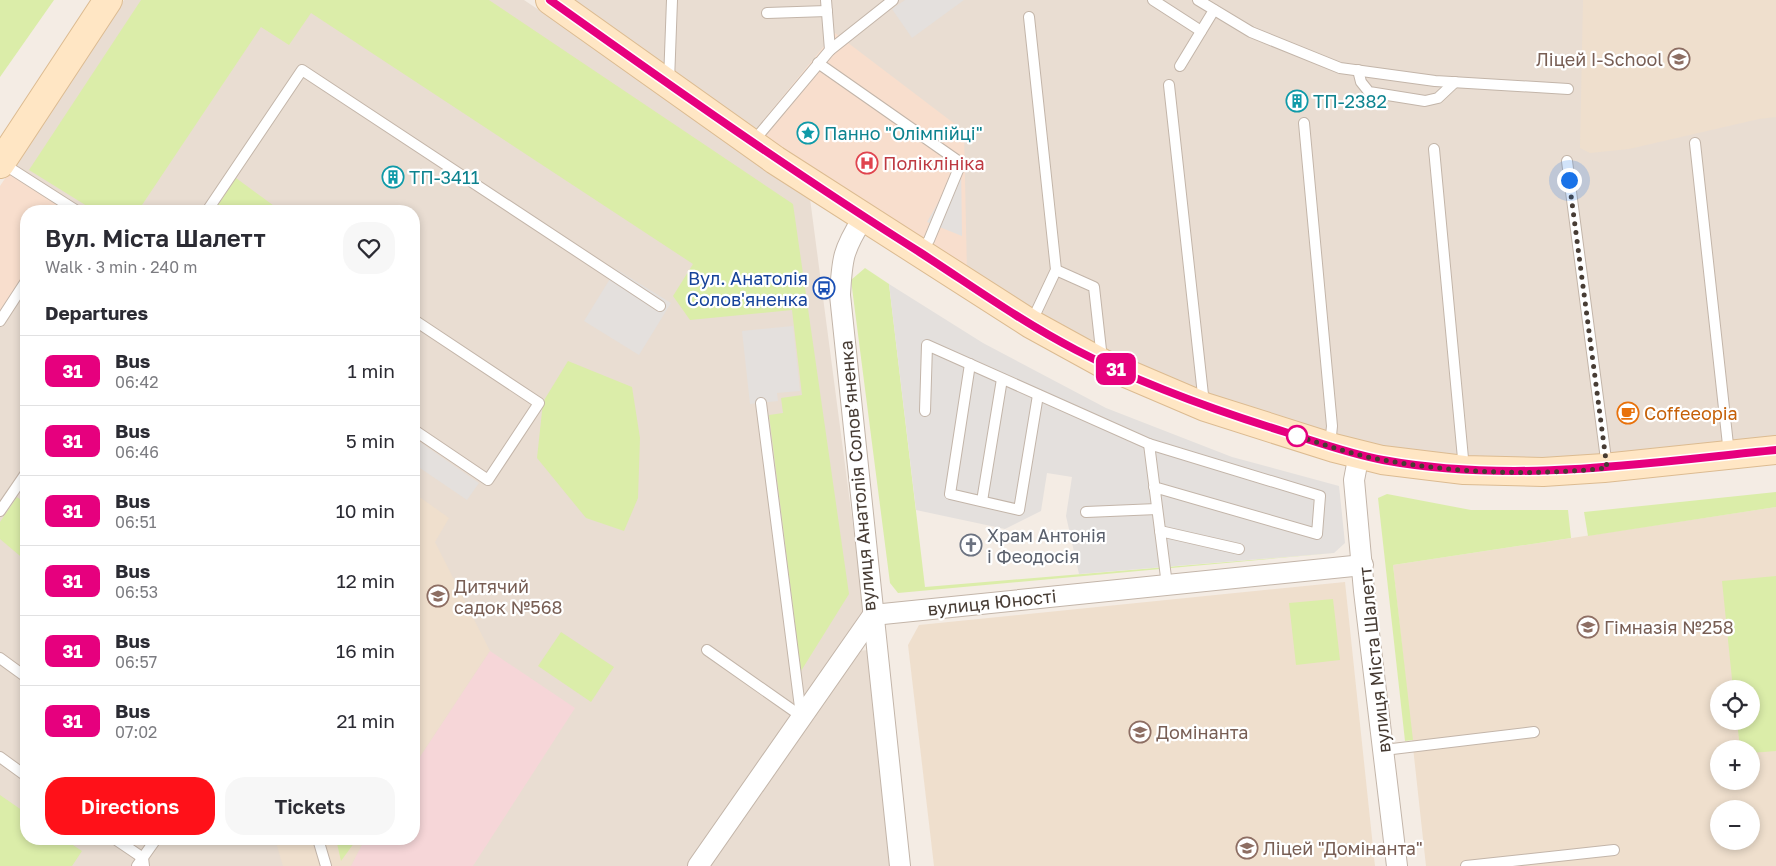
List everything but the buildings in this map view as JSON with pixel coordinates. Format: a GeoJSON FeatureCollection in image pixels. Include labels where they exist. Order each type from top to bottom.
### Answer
{"type":"FeatureCollection","features":[{"type":"Feature","properties":{"kind":"street"},"geometry":{"type":"LineString","coordinates":[[0,163],[108,0]]}},
{"type":"Feature","properties":{"kind":"street"},"geometry":{"type":"LineString","coordinates":[[550,0],[752,143],[864,218],[1030,324],[1102,363],[1205,407],[1330,446],[1382,460],[1464,470],[1543,472],[1607,468],[1776,450]]}},
{"type":"Feature","properties":{"kind":"street","name":"вулиця Анатолія Соловʼяненка"},"geometry":{"type":"LineString","coordinates":[[698,866],[873,615],[840,295],[841,265],[846,246],[864,218]]}},
{"type":"Feature","properties":{"kind":"street","name":"вулиця Міста Шалетт"},"geometry":{"type":"LineString","coordinates":[[1359,454],[1354,480],[1364,591],[1397,866]]}},
{"type":"Feature","properties":{"kind":"street","name":"вулиця Юності"},"geometry":{"type":"LineString","coordinates":[[873,615],[1363,565]]}},
{"type":"Feature","properties":{"kind":"street"},"geometry":{"type":"LineString","coordinates":[[873,615],[900,866]]}},
{"type":"Feature","properties":{"kind":"lane"},"geometry":{"type":"LineString","coordinates":[[669,84],[672,0]]}},
{"type":"Feature","properties":{"kind":"lane"},"geometry":{"type":"LineString","coordinates":[[826,0],[830,50]]}},
{"type":"Feature","properties":{"kind":"lane"},"geometry":{"type":"LineString","coordinates":[[752,143],[830,50],[892,0]]}},
{"type":"Feature","properties":{"kind":"lane"},"geometry":{"type":"LineString","coordinates":[[1153,0],[1201,31]]}},
{"type":"Feature","properties":{"kind":"lane"},"geometry":{"type":"LineString","coordinates":[[1198,0],[1251,32],[1340,68],[1455,82],[1568,90]]}},
{"type":"Feature","properties":{"kind":"lane"},"geometry":{"type":"LineString","coordinates":[[1180,66],[1214,10]]}},
{"type":"Feature","properties":{"kind":"lane"},"geometry":{"type":"LineString","coordinates":[[767,13],[827,11]]}},
{"type":"Feature","properties":{"kind":"lane"},"geometry":{"type":"LineString","coordinates":[[1029,17],[1056,270],[1030,324]]}},
{"type":"Feature","properties":{"kind":"lane"},"geometry":{"type":"LineString","coordinates":[[818,63],[961,163],[929,240],[920,253]]}},
{"type":"Feature","properties":{"kind":"lane"},"geometry":{"type":"LineString","coordinates":[[211,205],[302,70],[660,306]]}},
{"type":"Feature","properties":{"kind":"lane"},"geometry":{"type":"LineString","coordinates":[[1358,70],[1361,82],[1369,92],[1425,101],[1438,98],[1455,82]]}},
{"type":"Feature","properties":{"kind":"lane"},"geometry":{"type":"LineString","coordinates":[[1169,85],[1205,407]]}},
{"type":"Feature","properties":{"kind":"lane"},"geometry":{"type":"LineString","coordinates":[[1304,123],[1332,426],[1330,446]]}},
{"type":"Feature","properties":{"kind":"lane"},"geometry":{"type":"LineString","coordinates":[[1695,143],[1730,455]]}},
{"type":"Feature","properties":{"kind":"lane"},"geometry":{"type":"LineString","coordinates":[[1434,149],[1464,470]]}},
{"type":"Feature","properties":{"kind":"lane"},"geometry":{"type":"LineString","coordinates":[[1567,161],[1607,468]]}},
{"type":"Feature","properties":{"kind":"lane"},"geometry":{"type":"LineString","coordinates":[[0,163],[66,205]]}},
{"type":"Feature","properties":{"kind":"lane"},"geometry":{"type":"LineString","coordinates":[[1056,270],[1094,288],[1102,363]]}},
{"type":"Feature","properties":{"kind":"lane"},"geometry":{"type":"LineString","coordinates":[[0,321],[20,290]]}},
{"type":"Feature","properties":{"kind":"lane"},"geometry":{"type":"LineString","coordinates":[[420,324],[539,403],[488,480],[420,434]]}},
{"type":"Feature","properties":{"kind":"lane"},"geometry":{"type":"LineString","coordinates":[[925,411],[927,345],[1149,444],[1320,496],[1317,534],[1154,487]]}},
{"type":"Feature","properties":{"kind":"lane"},"geometry":{"type":"LineString","coordinates":[[970,364],[950,494],[1019,510],[1038,395]]}},
{"type":"Feature","properties":{"kind":"lane"},"geometry":{"type":"LineString","coordinates":[[982,501],[1002,378]]}},
{"type":"Feature","properties":{"kind":"lane"},"geometry":{"type":"LineString","coordinates":[[761,403],[801,716]]}},
{"type":"Feature","properties":{"kind":"lane"},"geometry":{"type":"LineString","coordinates":[[1149,444],[1167,584]]}},
{"type":"Feature","properties":{"kind":"lane"},"geometry":{"type":"LineString","coordinates":[[0,511],[20,482]]}},
{"type":"Feature","properties":{"kind":"lane"},"geometry":{"type":"LineString","coordinates":[[1086,512],[1157,509]]}},
{"type":"Feature","properties":{"kind":"lane"},"geometry":{"type":"LineString","coordinates":[[1160,531],[1239,549]]}},
{"type":"Feature","properties":{"kind":"lane"},"geometry":{"type":"LineString","coordinates":[[708,650],[801,716]]}},
{"type":"Feature","properties":{"kind":"lane"},"geometry":{"type":"LineString","coordinates":[[0,658],[20,673]]}},
{"type":"Feature","properties":{"kind":"lane"},"geometry":{"type":"LineString","coordinates":[[1384,750],[1534,732]]}},
{"type":"Feature","properties":{"kind":"lane"},"geometry":{"type":"LineString","coordinates":[[0,757],[20,772]]}},
{"type":"Feature","properties":{"kind":"lane"},"geometry":{"type":"LineString","coordinates":[[122,845],[141,863],[152,845]]}},
{"type":"Feature","properties":{"kind":"lane"},"geometry":{"type":"LineString","coordinates":[[320,845],[326,866]]}},
{"type":"Feature","properties":{"kind":"lane"},"geometry":{"type":"LineString","coordinates":[[1466,866],[1614,850]]}},
{"type":"Feature","properties":{"kind":"shaded area"},"geometry":{"type":"Polygon","coordinates":[[[124,0],[524,0],[809,191],[864,609],[690,866],[0,866],[0,315],[20,284],[20,845],[420,845],[420,205],[62,205],[14,165],[124,0]]]}},
{"type":"Feature","properties":{"kind":"shaded area"},"geometry":{"type":"Polygon","coordinates":[[[564,0],[1776,0],[1776,440],[1544,461],[1453,459],[1371,447],[1226,402],[1144,369],[1053,326],[967,273],[835,33],[752,134],[564,0]]]}},
{"type":"Feature","properties":{"kind":"shaded area"},"geometry":{"type":"Polygon","coordinates":[[[905,0],[964,0],[912,38],[892,9],[905,0]]]}},
{"type":"Feature","properties":{"kind":"shaded area","name":"Ліцей I-School"},"geometry":{"type":"Polygon","coordinates":[[[1583,0],[1776,0],[1776,117],[1759,119],[1629,149],[1590,153],[1580,148],[1583,0]]]}},
{"type":"Feature","properties":{"kind":"shaded area"},"geometry":{"type":"Polygon","coordinates":[[[835,33],[964,131],[967,273],[752,134],[835,33]]]}},
{"type":"Feature","properties":{"kind":"shaded area"},"geometry":{"type":"Polygon","coordinates":[[[961,163],[962,236],[927,222],[961,163]]]}},
{"type":"Feature","properties":{"kind":"shaded area"},"geometry":{"type":"Polygon","coordinates":[[[14,165],[62,205],[20,205],[20,284],[0,315],[0,186],[14,165]]]}},
{"type":"Feature","properties":{"kind":"shaded area"},"geometry":{"type":"Polygon","coordinates":[[[616,269],[671,303],[639,355],[584,321],[616,269]]]}},
{"type":"Feature","properties":{"kind":"shaded area"},"geometry":{"type":"Polygon","coordinates":[[[889,284],[983,343],[1106,408],[1232,457],[1339,486],[1345,543],[1334,553],[1079,574],[1066,516],[1072,477],[1047,473],[1041,511],[1005,529],[916,510],[889,284]]]}},
{"type":"Feature","properties":{"kind":"shaded area"},"geometry":{"type":"Polygon","coordinates":[[[793,326],[800,391],[777,393],[778,401],[750,404],[742,331],[793,326]]]}},
{"type":"Feature","properties":{"kind":"shaded area"},"geometry":{"type":"Polygon","coordinates":[[[420,442],[479,483],[467,500],[420,468],[420,442]]]}},
{"type":"Feature","properties":{"kind":"shaded area","name":"Дитячий садок №568"},"geometry":{"type":"Polygon","coordinates":[[[420,497],[449,518],[435,542],[490,651],[420,757],[420,497]]]}},
{"type":"Feature","properties":{"kind":"shaded area","name":"Гімназія №258"},"geometry":{"type":"Polygon","coordinates":[[[1776,507],[1776,866],[1426,866],[1393,565],[1776,507]]]}},
{"type":"Feature","properties":{"kind":"shaded area","name":"Домінанта"},"geometry":{"type":"Polygon","coordinates":[[[1345,582],[1375,866],[934,866],[908,645],[919,625],[1345,582]]]}},
{"type":"Feature","properties":{"kind":"shaded area"},"geometry":{"type":"Polygon","coordinates":[[[870,650],[892,866],[701,866],[853,651],[870,650]]]}},
{"type":"Feature","properties":{"kind":"shaded area"},"geometry":{"type":"Polygon","coordinates":[[[490,651],[575,708],[473,866],[351,866],[362,845],[420,845],[420,757],[490,651]]]}},
{"type":"Feature","properties":{"kind":"shaded area"},"geometry":{"type":"Polygon","coordinates":[[[277,845],[362,845],[351,866],[283,866],[277,845]]]}},
{"type":"Feature","properties":{"kind":"green space"},"geometry":{"type":"Polygon","coordinates":[[[0,0],[54,0],[0,77],[0,0]]]}},
{"type":"Feature","properties":{"kind":"green space"},"geometry":{"type":"Polygon","coordinates":[[[141,0],[489,0],[793,204],[849,594],[801,671],[769,415],[783,413],[781,398],[802,395],[792,310],[690,320],[673,296],[693,264],[311,13],[289,45],[261,27],[142,205],[85,205],[29,170],[141,0]]]}},
{"type":"Feature","properties":{"kind":"green space"},"geometry":{"type":"Polygon","coordinates":[[[236,178],[273,205],[218,205],[236,178]]]}},
{"type":"Feature","properties":{"kind":"green space"},"geometry":{"type":"Polygon","coordinates":[[[865,268],[889,284],[925,587],[1334,553],[898,593],[890,583],[851,280],[865,268]]]}},
{"type":"Feature","properties":{"kind":"green space"},"geometry":{"type":"Polygon","coordinates":[[[568,361],[632,387],[640,438],[638,498],[624,531],[586,518],[537,458],[543,402],[568,361]]]}},
{"type":"Feature","properties":{"kind":"green space"},"geometry":{"type":"Polygon","coordinates":[[[1776,492],[1776,507],[1588,536],[1584,512],[1776,492]]]}},
{"type":"Feature","properties":{"kind":"green space"},"geometry":{"type":"Polygon","coordinates":[[[1387,494],[1471,510],[1568,510],[1571,538],[1393,565],[1413,740],[1405,741],[1378,498],[1387,494]]]}},
{"type":"Feature","properties":{"kind":"green space"},"geometry":{"type":"Polygon","coordinates":[[[17,497],[20,499],[20,556],[0,539],[0,522],[17,497]]]}},
{"type":"Feature","properties":{"kind":"green space"},"geometry":{"type":"Polygon","coordinates":[[[1776,576],[1776,751],[1760,752],[1760,740],[1739,740],[1738,730],[1760,730],[1760,680],[1732,680],[1722,581],[1776,576]]]}},
{"type":"Feature","properties":{"kind":"green space"},"geometry":{"type":"Polygon","coordinates":[[[1333,599],[1340,660],[1296,665],[1289,603],[1333,599]]]}},
{"type":"Feature","properties":{"kind":"green space"},"geometry":{"type":"Polygon","coordinates":[[[561,632],[614,667],[591,702],[538,666],[561,632]]]}},
{"type":"Feature","properties":{"kind":"green space"},"geometry":{"type":"Polygon","coordinates":[[[0,795],[20,809],[20,845],[73,845],[82,851],[72,866],[0,866],[0,795]]]}},
{"type":"Feature","properties":{"kind":"green space"},"geometry":{"type":"Polygon","coordinates":[[[337,845],[353,845],[341,861],[337,845]]]}},
{"type":"Feature","properties":{"kind":"bus line","name":"31"},"geometry":{"type":"LineString","coordinates":[[550,0],[775,160],[1030,324],[1102,363],[1205,407],[1334,448],[1382,460],[1464,470],[1543,472],[1622,467],[1776,450]]}},
{"type":"Feature","properties":{"kind":"place","name":"Ліцей I-School"},"geometry":{"type":"Point","coordinates":[1679,59]}},
{"type":"Feature","properties":{"kind":"place","name":"ТП-2382"},"geometry":{"type":"Point","coordinates":[1297,101]}},
{"type":"Feature","properties":{"kind":"place","name":"Панно \"Олімпійці\""},"geometry":{"type":"Point","coordinates":[808,133]}},
{"type":"Feature","properties":{"kind":"place","name":"Поліклініка"},"geometry":{"type":"Point","coordinates":[867,163]}},
{"type":"Feature","properties":{"kind":"place","name":"ТП-3411"},"geometry":{"type":"Point","coordinates":[393,177]}},
{"type":"Feature","properties":{"kind":"place","name":"Вул. Анатолія Солов'яненка"},"geometry":{"type":"Point","coordinates":[824,288]}},
{"type":"Feature","properties":{"kind":"place","name":"Coffeeopia"},"geometry":{"type":"Point","coordinates":[1628,413]}},
{"type":"Feature","properties":{"kind":"place","name":"Храм Антонія і Феодосія"},"geometry":{"type":"Point","coordinates":[971,545]}},
{"type":"Feature","properties":{"kind":"place","name":"Дитячий садок №568"},"geometry":{"type":"Point","coordinates":[438,596]}},
{"type":"Feature","properties":{"kind":"place","name":"Гімназія №258"},"geometry":{"type":"Point","coordinates":[1588,627]}},
{"type":"Feature","properties":{"kind":"place","name":"Домінанта"},"geometry":{"type":"Point","coordinates":[1140,732]}},
{"type":"Feature","properties":{"kind":"place","name":"Ліцей \"Домінанта\""},"geometry":{"type":"Point","coordinates":[1247,848]}},
{"type":"Feature","properties":{"kind":"route"},"geometry":{"type":"LineString","coordinates":[[1297,436],[1294,435],[1334,448],[1382,460],[1464,470],[1543,472],[1607,468],[1607,454],[1569,180]]}}]}
